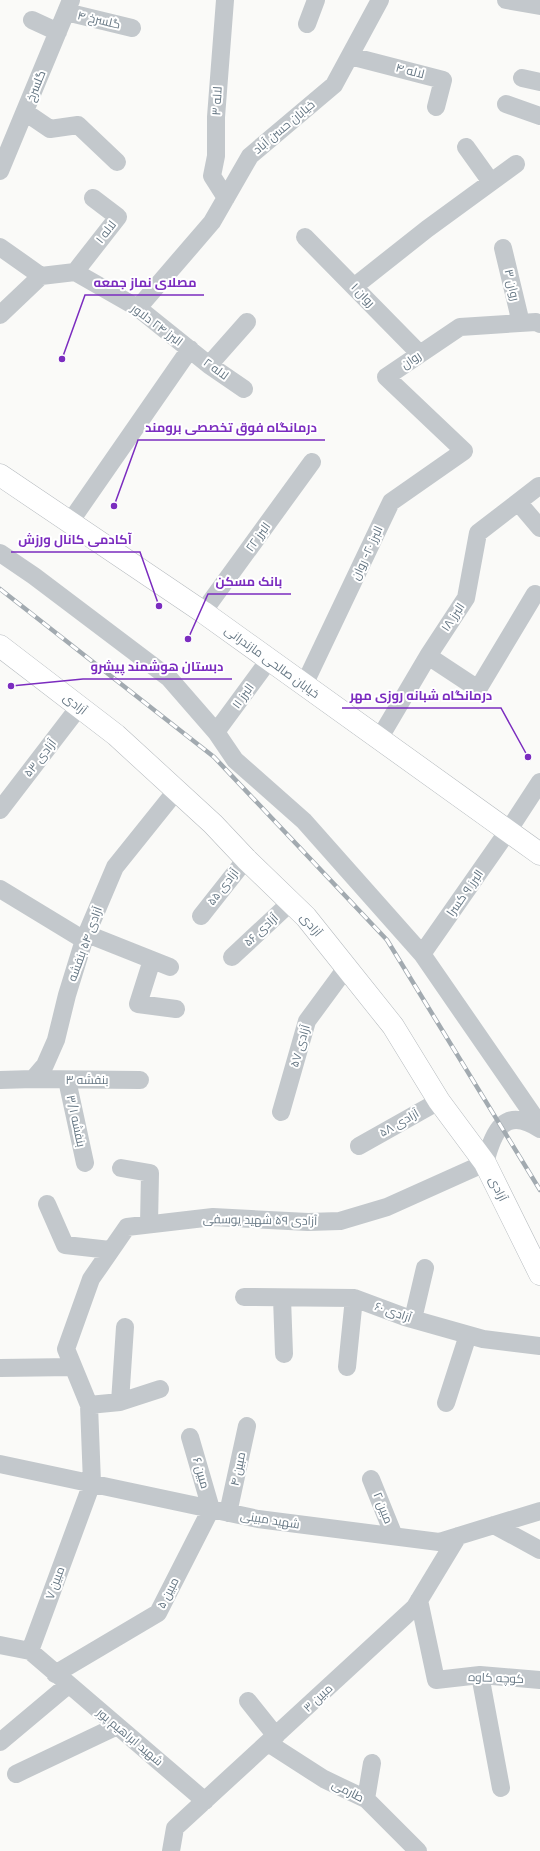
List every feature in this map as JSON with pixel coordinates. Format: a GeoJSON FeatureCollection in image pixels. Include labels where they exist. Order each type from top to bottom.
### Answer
{"type":"FeatureCollection","features":[{"type":"Feature","properties":{"kind":"main road","name":"خیابان صالحی مازندرانی"},"geometry":{"type":"LineString","coordinates":[[0,475],[203,612],[540,854]]}},
{"type":"Feature","properties":{"kind":"main road","name":"آزادی"},"geometry":{"type":"LineString","coordinates":[[0,646],[116,735],[213,824],[246,859],[306,917],[392,1026],[440,1100],[485,1163],[540,1274]]}},
{"type":"Feature","properties":{"kind":"street","name":"لاله ۳"},"geometry":{"type":"LineString","coordinates":[[225,0],[216,117],[216,156],[212,176],[226,198]]}},
{"type":"Feature","properties":{"kind":"street"},"geometry":{"type":"LineString","coordinates":[[308,24],[316,0]]}},
{"type":"Feature","properties":{"kind":"street","name":"خیابان حسن آباد"},"geometry":{"type":"LineString","coordinates":[[138,308],[212,222],[250,156],[334,85],[380,0]]}},
{"type":"Feature","properties":{"kind":"street"},"geometry":{"type":"LineString","coordinates":[[506,0],[540,6]]}},
{"type":"Feature","properties":{"kind":"street","name":"گلسرخ ۴"},"geometry":{"type":"LineString","coordinates":[[69,6],[132,28]]}},
{"type":"Feature","properties":{"kind":"street","name":"گلسرخ"},"geometry":{"type":"LineString","coordinates":[[0,171],[69,6]]}},
{"type":"Feature","properties":{"kind":"street"},"geometry":{"type":"LineString","coordinates":[[32,20],[58,32]]}},
{"type":"Feature","properties":{"kind":"street","name":"لاله ۴"},"geometry":{"type":"LineString","coordinates":[[350,56],[443,80],[436,107]]}},
{"type":"Feature","properties":{"kind":"street"},"geometry":{"type":"LineString","coordinates":[[522,78],[540,82]]}},
{"type":"Feature","properties":{"kind":"street"},"geometry":{"type":"LineString","coordinates":[[506,104],[540,116]]}},
{"type":"Feature","properties":{"kind":"street"},"geometry":{"type":"LineString","coordinates":[[25,112],[50,129],[78,125],[117,162]]}},
{"type":"Feature","properties":{"kind":"street"},"geometry":{"type":"LineString","coordinates":[[466,147],[491,182]]}},
{"type":"Feature","properties":{"kind":"street"},"geometry":{"type":"LineString","coordinates":[[355,286],[427,229],[516,164]]}},
{"type":"Feature","properties":{"kind":"street","name":"لاله ۱"},"geometry":{"type":"LineString","coordinates":[[75,272],[118,217],[93,198]]}},
{"type":"Feature","properties":{"kind":"street","name":"روان ۱"},"geometry":{"type":"LineString","coordinates":[[306,237],[420,354]]}},
{"type":"Feature","properties":{"kind":"street"},"geometry":{"type":"LineString","coordinates":[[0,247],[41,276]]}},
{"type":"Feature","properties":{"kind":"street","name":"روان ۳"},"geometry":{"type":"LineString","coordinates":[[503,248],[521,323]]}},
{"type":"Feature","properties":{"kind":"street"},"geometry":{"type":"LineString","coordinates":[[0,315],[41,276],[75,272]]}},
{"type":"Feature","properties":{"kind":"street","name":"البرز ۲۴ دلاور"},"geometry":{"type":"LineString","coordinates":[[70,522],[190,349],[138,308],[75,272]]}},
{"type":"Feature","properties":{"kind":"street"},"geometry":{"type":"LineString","coordinates":[[209,366],[247,322]]}},
{"type":"Feature","properties":{"kind":"street","name":"روان"},"geometry":{"type":"LineString","coordinates":[[464,451],[386,377],[460,326],[536,322],[540,324]]}},
{"type":"Feature","properties":{"kind":"street","name":"لاله ۲"},"geometry":{"type":"LineString","coordinates":[[190,349],[209,366],[244,389]]}},
{"type":"Feature","properties":{"kind":"street","name":"البرز ۲۰- روان"},"geometry":{"type":"LineString","coordinates":[[304,685],[391,502],[464,451]]}},
{"type":"Feature","properties":{"kind":"street","name":"البرز ۲۲"},"geometry":{"type":"LineString","coordinates":[[203,612],[312,462]]}},
{"type":"Feature","properties":{"kind":"street","name":"البرز ۱۸"},"geometry":{"type":"LineString","coordinates":[[379,739],[428,656],[466,598],[478,533],[539,486]]}},
{"type":"Feature","properties":{"kind":"street"},"geometry":{"type":"LineString","coordinates":[[518,502],[540,528]]}},
{"type":"Feature","properties":{"kind":"street"},"geometry":{"type":"LineString","coordinates":[[0,554],[34,576],[169,678],[216,732],[235,760],[304,821],[422,954],[540,1125]]}},
{"type":"Feature","properties":{"kind":"street"},"geometry":{"type":"LineString","coordinates":[[428,656],[478,689],[535,594]]}},
{"type":"Feature","properties":{"kind":"street","name":"البرز ۱۱"},"geometry":{"type":"LineString","coordinates":[[216,732],[269,660]]}},
{"type":"Feature","properties":{"kind":"street","name":"آزادی ۵۳"},"geometry":{"type":"LineString","coordinates":[[0,810],[79,707]]}},
{"type":"Feature","properties":{"kind":"street","name":"البرز ۹ کسرا"},"geometry":{"type":"LineString","coordinates":[[422,954],[508,831],[540,782]]}},
{"type":"Feature","properties":{"kind":"street","name":"آزادی ۵۴ بنفشه"},"geometry":{"type":"LineString","coordinates":[[34,1079],[45,1065],[56,1040],[67,995],[86,937],[115,867],[176,791]]}},
{"type":"Feature","properties":{"kind":"street","name":"آزادی ۵۵"},"geometry":{"type":"LineString","coordinates":[[201,916],[246,859]]}},
{"type":"Feature","properties":{"kind":"street"},"geometry":{"type":"LineString","coordinates":[[0,889],[86,937],[170,967]]}},
{"type":"Feature","properties":{"kind":"street","name":"آزادی ۵۶"},"geometry":{"type":"LineString","coordinates":[[232,957],[291,902]]}},
{"type":"Feature","properties":{"kind":"street"},"geometry":{"type":"LineString","coordinates":[[152,960],[138,1004],[176,1009]]}},
{"type":"Feature","properties":{"kind":"street","name":"آزادی ۵۷"},"geometry":{"type":"LineString","coordinates":[[281,1112],[307,1021],[346,968]]}},
{"type":"Feature","properties":{"kind":"street"},"geometry":{"type":"LineString","coordinates":[[0,1080],[34,1079]]}},
{"type":"Feature","properties":{"kind":"street","name":"بنفشه ۳"},"geometry":{"type":"LineString","coordinates":[[34,1079],[140,1080]]}},
{"type":"Feature","properties":{"kind":"street","name":"بنفشه ۳/۱"},"geometry":{"type":"LineString","coordinates":[[67,1080],[85,1163]]}},
{"type":"Feature","properties":{"kind":"street","name":"آزادی ۵۸"},"geometry":{"type":"LineString","coordinates":[[359,1146],[440,1100]]}},
{"type":"Feature","properties":{"kind":"street"},"geometry":{"type":"LineString","coordinates":[[485,1163],[490,1141],[500,1125],[516,1119],[529,1122],[540,1129]]}},
{"type":"Feature","properties":{"kind":"street","name":"آزادی ۵۹ شهید یوسفی"},"geometry":{"type":"LineString","coordinates":[[89,1405],[66,1349],[91,1279],[127,1227],[213,1217],[308,1222],[340,1221],[387,1207],[485,1163]]}},
{"type":"Feature","properties":{"kind":"street"},"geometry":{"type":"LineString","coordinates":[[121,1168],[150,1172],[149,1224]]}},
{"type":"Feature","properties":{"kind":"street"},"geometry":{"type":"LineString","coordinates":[[47,1204],[65,1245],[110,1250]]}},
{"type":"Feature","properties":{"kind":"street"},"geometry":{"type":"LineString","coordinates":[[413,1319],[425,1268]]}},
{"type":"Feature","properties":{"kind":"street","name":"آزادی ۶۰"},"geometry":{"type":"LineString","coordinates":[[244,1297],[354,1298],[413,1319],[482,1339],[540,1346]]}},
{"type":"Feature","properties":{"kind":"street"},"geometry":{"type":"LineString","coordinates":[[282,1298],[284,1354]]}},
{"type":"Feature","properties":{"kind":"street"},"geometry":{"type":"LineString","coordinates":[[347,1367],[354,1298]]}},
{"type":"Feature","properties":{"kind":"street"},"geometry":{"type":"LineString","coordinates":[[120,1402],[125,1327]]}},
{"type":"Feature","properties":{"kind":"street"},"geometry":{"type":"LineString","coordinates":[[446,1403],[468,1335]]}},
{"type":"Feature","properties":{"kind":"street"},"geometry":{"type":"LineString","coordinates":[[0,1368],[73,1367]]}},
{"type":"Feature","properties":{"kind":"street"},"geometry":{"type":"LineString","coordinates":[[92,1483],[89,1405],[120,1402],[160,1389]]}},
{"type":"Feature","properties":{"kind":"street","name":"مبین ۴"},"geometry":{"type":"LineString","coordinates":[[220,1511],[247,1426]]}},
{"type":"Feature","properties":{"kind":"street","name":"مبین ۶"},"geometry":{"type":"LineString","coordinates":[[190,1437],[220,1511]]}},
{"type":"Feature","properties":{"kind":"street","name":"شهید مبینی"},"geometry":{"type":"LineString","coordinates":[[0,1464],[258,1519],[439,1542],[540,1511]]}},
{"type":"Feature","properties":{"kind":"street","name":"مبین ۲"},"geometry":{"type":"LineString","coordinates":[[371,1479],[394,1536]]}},
{"type":"Feature","properties":{"kind":"street","name":"مبین ۷"},"geometry":{"type":"LineString","coordinates":[[30,1651],[92,1483]]}},
{"type":"Feature","properties":{"kind":"street","name":"مبین ۵"},"geometry":{"type":"LineString","coordinates":[[0,1742],[61,1679],[158,1613],[220,1511]]}},
{"type":"Feature","properties":{"kind":"street"},"geometry":{"type":"LineString","coordinates":[[494,1525],[540,1550]]}},
{"type":"Feature","properties":{"kind":"street","name":"مبین ۳"},"geometry":{"type":"LineString","coordinates":[[171,1851],[175,1828],[415,1607],[458,1536]]}},
{"type":"Feature","properties":{"kind":"street","name":"کوچه کاوه"},"geometry":{"type":"LineString","coordinates":[[419,1600],[436,1680],[480,1675],[540,1680]]}},
{"type":"Feature","properties":{"kind":"street"},"geometry":{"type":"LineString","coordinates":[[0,1645],[30,1651],[61,1679]]}},
{"type":"Feature","properties":{"kind":"street"},"geometry":{"type":"LineString","coordinates":[[480,1675],[502,1788]]}},
{"type":"Feature","properties":{"kind":"street","name":"شهید ابراهیم پور"},"geometry":{"type":"LineString","coordinates":[[61,1679],[205,1800]]}},
{"type":"Feature","properties":{"kind":"street","name":"طارمی"},"geometry":{"type":"LineString","coordinates":[[248,1701],[272,1739],[324,1778],[366,1799],[418,1851]]}},
{"type":"Feature","properties":{"kind":"street"},"geometry":{"type":"LineString","coordinates":[[16,1774],[117,1726]]}},
{"type":"Feature","properties":{"kind":"street"},"geometry":{"type":"LineString","coordinates":[[366,1799],[372,1763]]}},
{"type":"Feature","properties":{"kind":"railway"},"geometry":{"type":"LineString","coordinates":[[0,589],[214,757],[387,940],[540,1190]]}},
{"type":"Feature","properties":{"kind":"place","name":"مصلای نماز جمعه"},"geometry":{"type":"Point","coordinates":[62,359]}},
{"type":"Feature","properties":{"kind":"place","name":"درمانگاه فوق تخصصی برومند"},"geometry":{"type":"Point","coordinates":[114,506]}},
{"type":"Feature","properties":{"kind":"place","name":"آکادمی کانال ورزش"},"geometry":{"type":"Point","coordinates":[159,606]}},
{"type":"Feature","properties":{"kind":"place","name":"بانک مسکن"},"geometry":{"type":"Point","coordinates":[188,639]}},
{"type":"Feature","properties":{"kind":"place","name":"دبستان هوشمند پیشرو"},"geometry":{"type":"Point","coordinates":[11,686]}},
{"type":"Feature","properties":{"kind":"place","name":"درمانگاه شبانه روزی مهر"},"geometry":{"type":"Point","coordinates":[528,757]}}]}
